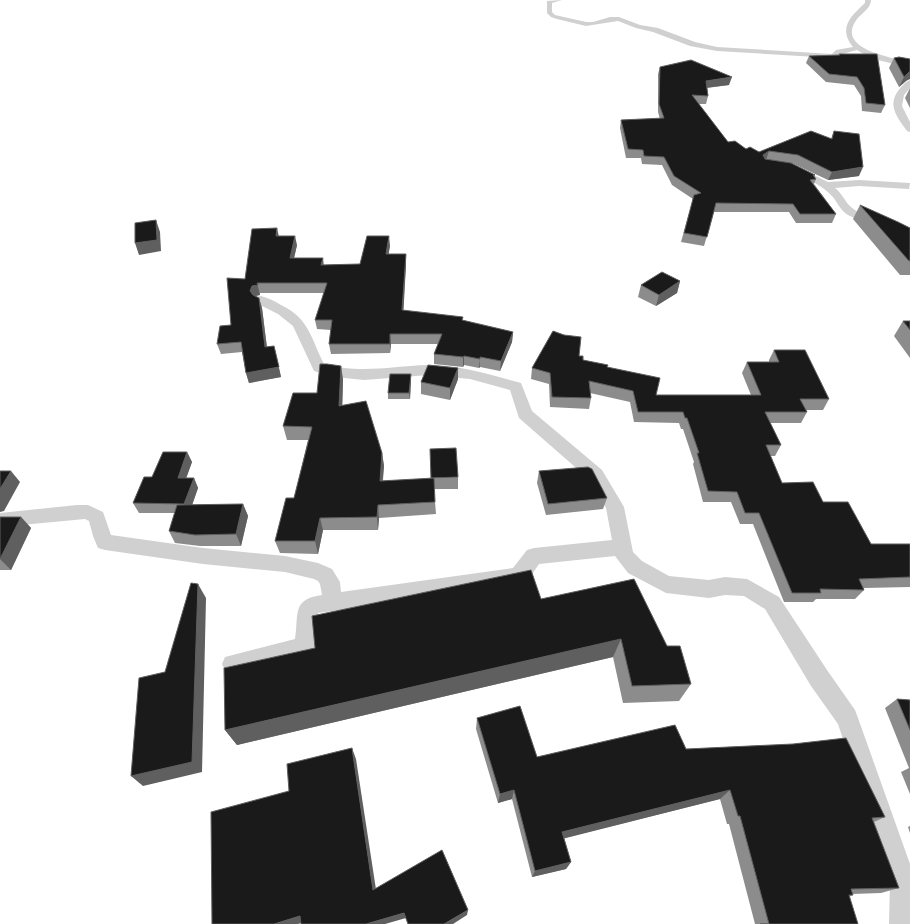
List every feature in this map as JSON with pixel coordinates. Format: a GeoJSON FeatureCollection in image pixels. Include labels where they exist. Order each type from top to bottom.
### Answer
{"type":"FeatureCollection","features":[{"type":"Feature","properties":{"kind":"street"},"geometry":{"type":"LineString","coordinates":[[559,0],[549,2],[549,12],[559,18],[592,24],[610,18],[619,19],[638,27],[655,30],[693,44],[717,49],[834,56],[839,52],[858,48]]}},
{"type":"Feature","properties":{"kind":"street"},"geometry":{"type":"LineString","coordinates":[[868,0],[868,4],[857,14],[848,30],[849,37],[858,48],[867,54],[899,61],[910,66]]}},
{"type":"Feature","properties":{"kind":"street"},"geometry":{"type":"LineString","coordinates":[[910,83],[901,91],[896,101],[900,114],[910,129]]}},
{"type":"Feature","properties":{"kind":"street"},"geometry":{"type":"LineString","coordinates":[[900,114],[910,115]]}},
{"type":"Feature","properties":{"kind":"street"},"geometry":{"type":"LineString","coordinates":[[784,166],[806,174],[826,185],[837,195],[846,209],[852,213],[892,232],[910,235]]}},
{"type":"Feature","properties":{"kind":"street"},"geometry":{"type":"LineString","coordinates":[[826,185],[859,183],[910,186]]}},
{"type":"Feature","properties":{"kind":"street"},"geometry":{"type":"LineString","coordinates":[[261,300],[283,310],[301,328],[312,356],[319,368],[335,372],[364,375],[429,370],[463,373],[516,387],[525,414],[596,475],[615,507],[624,555],[635,567],[666,584],[709,589],[725,586],[747,588],[772,603],[819,678],[847,718],[903,882],[903,924]]}},
{"type":"Feature","properties":{"kind":"street"},"geometry":{"type":"LineString","coordinates":[[0,520],[88,512],[97,517],[101,535],[105,542],[202,556],[285,564],[318,571],[330,582],[333,602]]}},
{"type":"Feature","properties":{"kind":"street"},"geometry":{"type":"LineString","coordinates":[[233,664],[302,648],[306,641],[308,609],[313,605],[518,576],[524,572],[534,556],[623,547]]}},
{"type":"Feature","properties":{"kind":"building"},"geometry":{"type":"Polygon","coordinates":[[[839,54],[877,54],[885,105],[866,103],[864,88],[857,77],[829,74],[809,56],[840,55],[839,54]]]}},
{"type":"Feature","properties":{"kind":"building"},"geometry":{"type":"Polygon","coordinates":[[[899,57],[910,59],[910,71],[904,77],[894,58],[899,57]]]}},
{"type":"Feature","properties":{"kind":"building"},"geometry":{"type":"Polygon","coordinates":[[[691,60],[732,77],[706,81],[708,96],[692,95],[728,142],[735,141],[746,149],[750,147],[759,152],[811,131],[832,139],[834,131],[859,134],[863,167],[832,172],[798,155],[769,151],[763,155],[765,159],[791,163],[815,175],[813,175],[816,179],[810,180],[836,214],[800,214],[793,204],[716,203],[707,237],[684,233],[694,195],[701,193],[674,176],[664,157],[644,156],[643,150],[628,149],[621,120],[664,118],[659,104],[660,67],[691,60]]]}},
{"type":"Feature","properties":{"kind":"building"},"geometry":{"type":"Polygon","coordinates":[[[860,205],[910,228],[910,261],[909,261],[860,205]]]}},
{"type":"Feature","properties":{"kind":"building"},"geometry":{"type":"Polygon","coordinates":[[[156,220],[157,240],[135,243],[135,223],[156,220]]]}},
{"type":"Feature","properties":{"kind":"building"},"geometry":{"type":"Polygon","coordinates":[[[277,228],[276,236],[295,236],[290,258],[323,258],[321,265],[360,264],[367,236],[389,236],[386,254],[406,254],[402,310],[463,317],[462,320],[513,332],[501,361],[480,357],[480,359],[464,356],[434,354],[442,334],[390,334],[390,344],[329,344],[332,320],[315,320],[327,283],[257,283],[258,285],[252,286],[250,291],[253,295],[259,298],[265,347],[274,346],[279,367],[246,373],[241,342],[217,344],[220,326],[231,325],[227,278],[245,279],[252,229],[277,228]]]}},
{"type":"Feature","properties":{"kind":"building"},"geometry":{"type":"Polygon","coordinates":[[[662,272],[680,281],[659,295],[641,285],[662,272]]]}},
{"type":"Feature","properties":{"kind":"building"},"geometry":{"type":"Polygon","coordinates":[[[903,321],[910,321],[910,330],[903,321]]]}},
{"type":"Feature","properties":{"kind":"building"},"geometry":{"type":"Polygon","coordinates":[[[553,331],[564,335],[581,337],[579,356],[583,356],[583,360],[608,365],[607,367],[660,378],[656,395],[761,395],[747,362],[779,362],[774,350],[805,350],[829,399],[800,399],[807,412],[765,412],[781,445],[766,445],[782,483],[813,482],[823,502],[848,502],[871,544],[910,544],[910,577],[859,579],[864,590],[820,589],[821,593],[792,593],[759,513],[745,513],[737,492],[708,491],[697,453],[699,453],[687,418],[685,418],[683,412],[638,412],[633,391],[589,381],[591,398],[552,397],[550,373],[532,368],[553,331]]]}},
{"type":"Feature","properties":{"kind":"building"},"geometry":{"type":"Polygon","coordinates":[[[320,364],[341,366],[339,406],[366,401],[382,453],[380,481],[434,478],[435,502],[378,505],[377,517],[320,518],[315,541],[275,541],[286,498],[294,498],[312,427],[283,426],[293,393],[317,393],[320,364]]]}},
{"type":"Feature","properties":{"kind":"building"},"geometry":{"type":"Polygon","coordinates":[[[428,365],[458,368],[450,388],[421,382],[428,365]]]}},
{"type":"Feature","properties":{"kind":"building"},"geometry":{"type":"Polygon","coordinates":[[[390,374],[411,374],[409,393],[388,393],[390,374]]]}},
{"type":"Feature","properties":{"kind":"building"},"geometry":{"type":"Polygon","coordinates":[[[456,448],[458,477],[431,478],[430,449],[456,448]]]}},
{"type":"Feature","properties":{"kind":"building"},"geometry":{"type":"Polygon","coordinates":[[[163,452],[187,452],[178,478],[194,478],[184,504],[133,503],[144,477],[152,477],[163,452]]]}},
{"type":"Feature","properties":{"kind":"building"},"geometry":{"type":"Polygon","coordinates":[[[588,467],[592,469],[607,498],[548,504],[539,471],[588,467]]]}},
{"type":"Feature","properties":{"kind":"building"},"geometry":{"type":"Polygon","coordinates":[[[0,471],[11,471],[0,489],[0,471]]]}},
{"type":"Feature","properties":{"kind":"building"},"geometry":{"type":"Polygon","coordinates":[[[243,504],[236,534],[195,535],[169,531],[177,505],[243,504]]]}},
{"type":"Feature","properties":{"kind":"building"},"geometry":{"type":"Polygon","coordinates":[[[0,517],[21,517],[0,559],[0,517]]]}},
{"type":"Feature","properties":{"kind":"building"},"geometry":{"type":"Polygon","coordinates":[[[531,570],[541,599],[634,579],[667,646],[680,646],[691,684],[632,686],[621,639],[225,730],[224,668],[315,648],[312,616],[531,570]]]}},
{"type":"Feature","properties":{"kind":"building"},"geometry":{"type":"Polygon","coordinates":[[[191,583],[198,584],[192,762],[131,776],[139,678],[165,672],[191,583]]]}},
{"type":"Feature","properties":{"kind":"building"},"geometry":{"type":"Polygon","coordinates":[[[897,699],[910,700],[910,730],[897,699]]]}},
{"type":"Feature","properties":{"kind":"building"},"geometry":{"type":"Polygon","coordinates":[[[520,706],[537,757],[675,725],[686,749],[793,744],[846,738],[885,817],[872,818],[899,888],[851,889],[853,895],[849,895],[858,924],[769,924],[740,816],[738,816],[730,790],[562,832],[571,862],[535,871],[514,790],[500,794],[477,718],[520,706]]]}},
{"type":"Feature","properties":{"kind":"building"},"geometry":{"type":"Polygon","coordinates":[[[352,748],[373,890],[442,850],[468,910],[444,924],[408,924],[404,913],[366,924],[301,924],[300,916],[274,924],[212,924],[211,812],[289,791],[287,764],[352,748]]]}}]}
